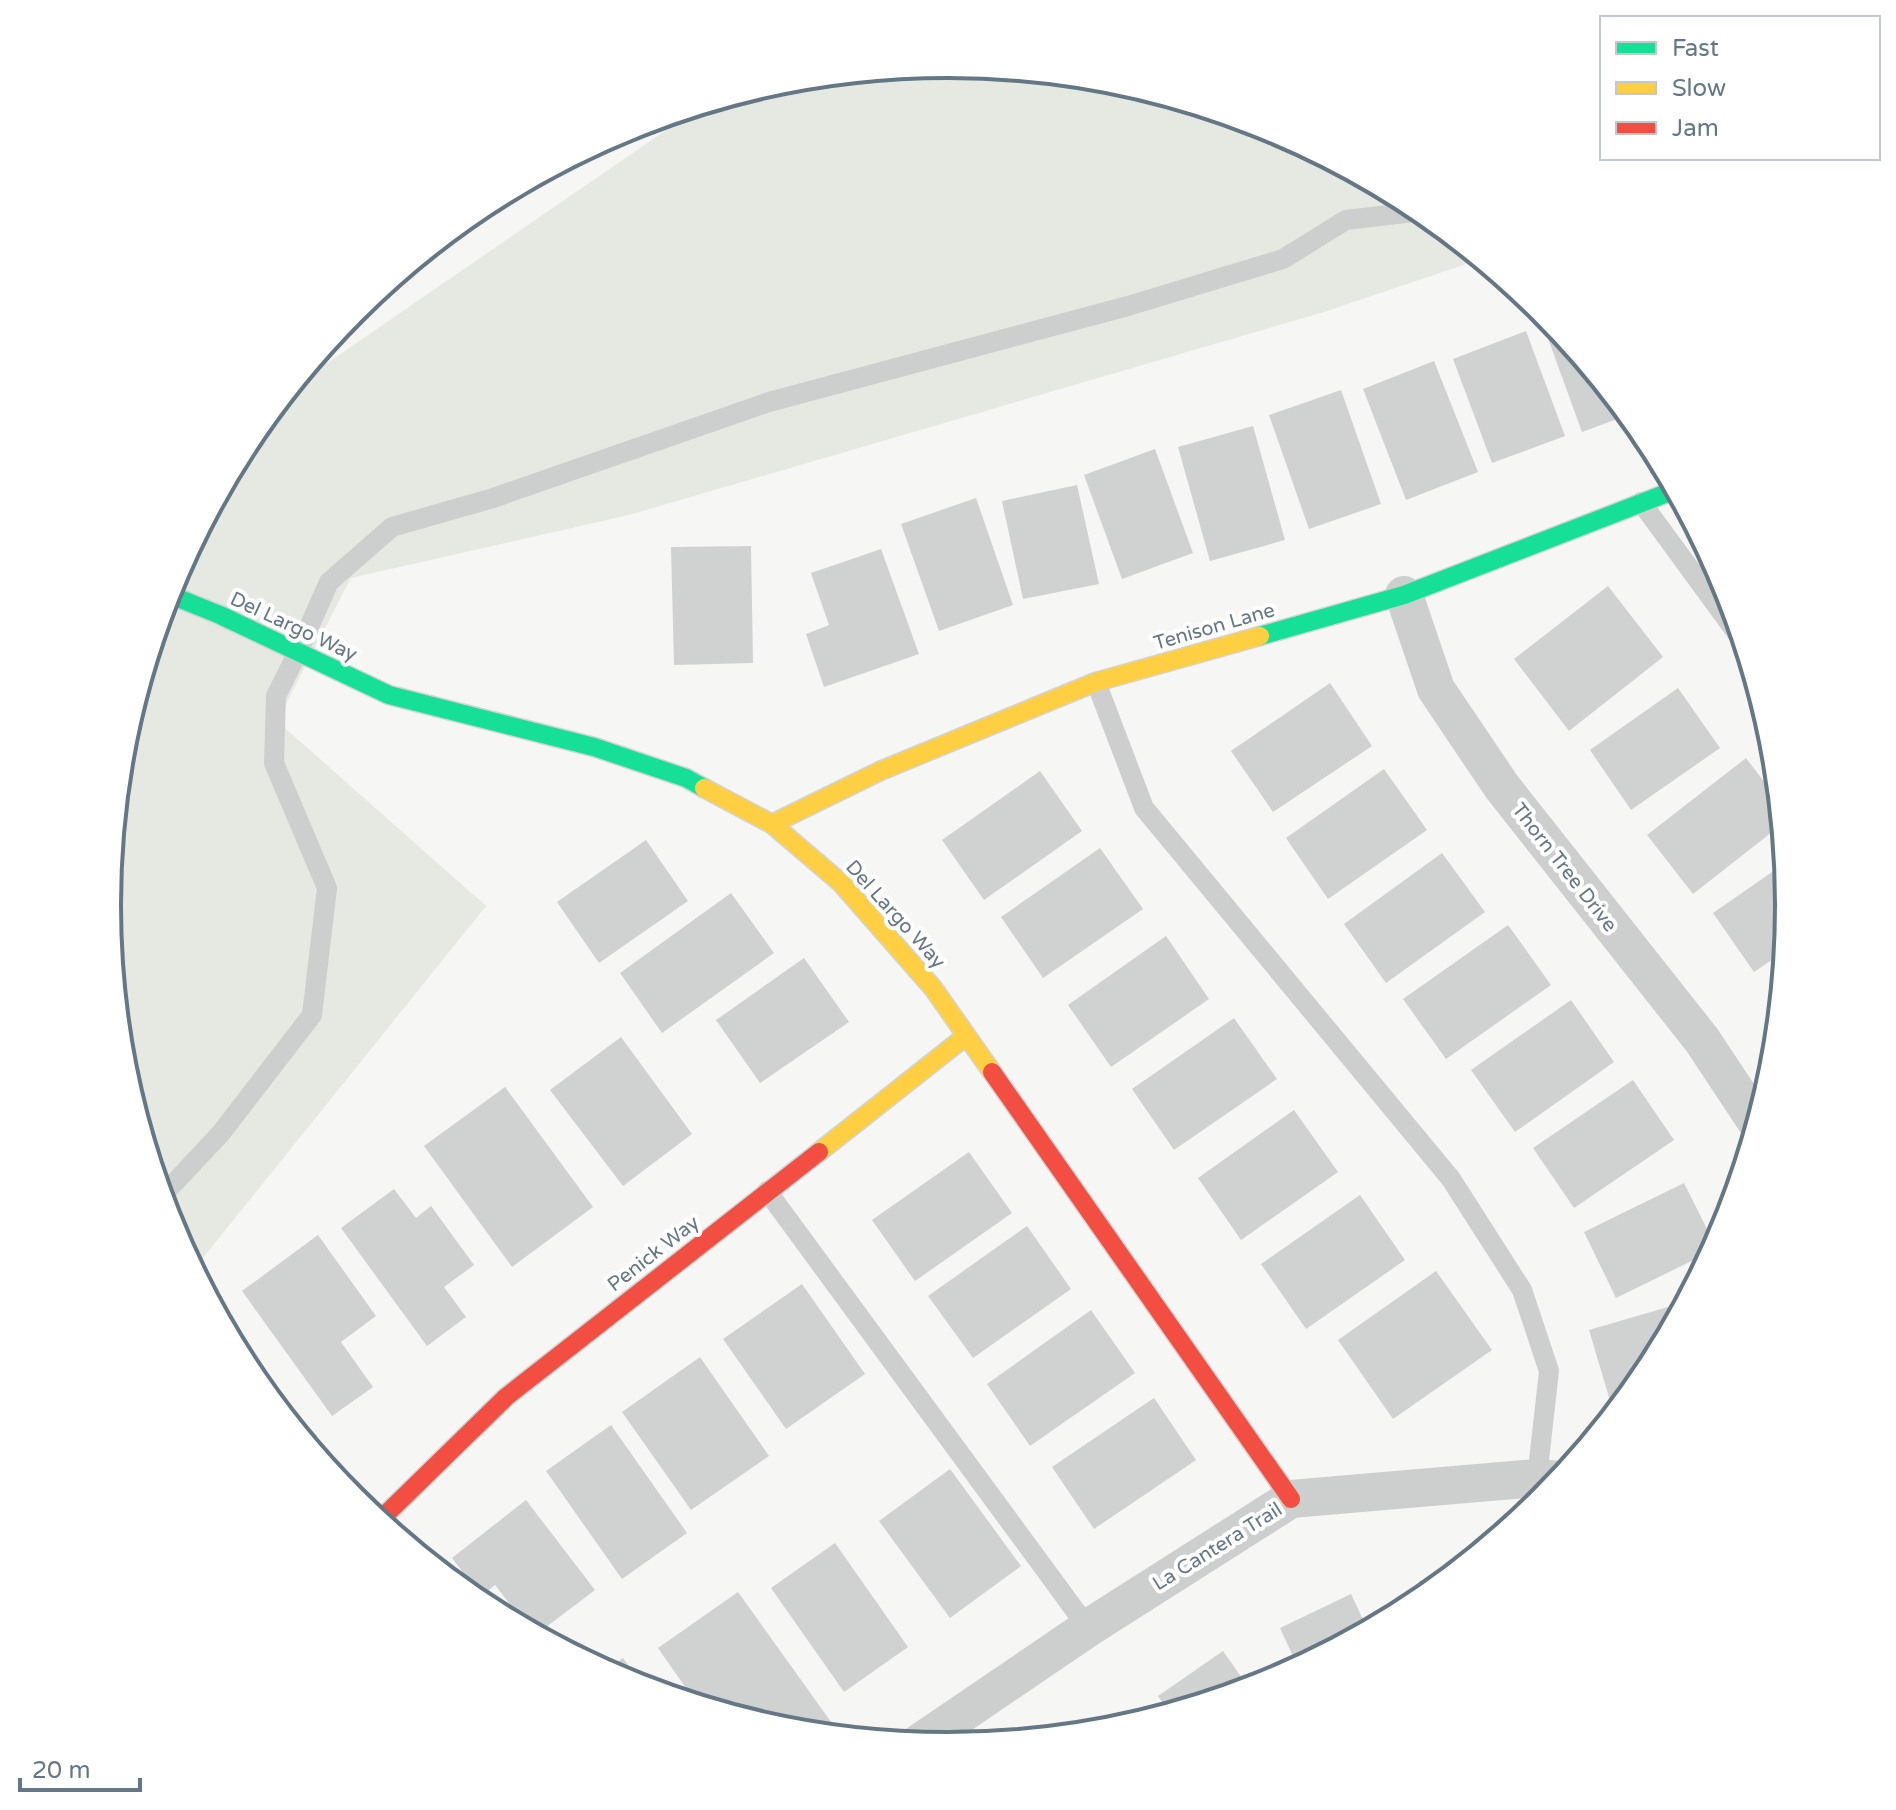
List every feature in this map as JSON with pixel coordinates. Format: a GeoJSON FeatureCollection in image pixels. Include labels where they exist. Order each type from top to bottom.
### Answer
{"type":"FeatureCollection","features":[{"type":"Feature","properties":{"kind":"street","name":"Tenison Lane"},"geometry":{"type":"LineString","coordinates":[[772,824],[880,771],[1096,682],[1404,595],[1665,494]]}},
{"type":"Feature","properties":{"kind":"street","name":"Thorn Tree Drive"},"geometry":{"type":"LineString","coordinates":[[1404,595],[1436,689],[1494,775],[1702,1040],[1749,1111]]}},
{"type":"Feature","properties":{"kind":"street","name":"Del Largo Way"},"geometry":{"type":"LineString","coordinates":[[180,599],[389,695],[594,747],[686,778],[772,824],[841,883],[933,988],[1291,1499]]}},
{"type":"Feature","properties":{"kind":"street","name":"Penick Way"},"geometry":{"type":"LineString","coordinates":[[388,1513],[506,1397],[966,1036]]}},
{"type":"Feature","properties":{"kind":"street","name":"La Cantera Trail"},"geometry":{"type":"LineString","coordinates":[[936,1732],[1088,1628],[1291,1499],[1543,1479]]}},
{"type":"Feature","properties":{"kind":"lane"},"geometry":{"type":"LineString","coordinates":[[171,1187],[221,1133],[312,1015],[327,888],[274,763],[276,696],[329,582],[392,527],[493,498],[769,402],[1128,306],[1283,259],[1346,220],[1401,213]]}},
{"type":"Feature","properties":{"kind":"lane"},"geometry":{"type":"LineString","coordinates":[[1641,502],[1720,610]]}},
{"type":"Feature","properties":{"kind":"lane"},"geometry":{"type":"LineString","coordinates":[[1096,682],[1144,808],[1451,1179],[1522,1290],[1549,1371],[1548,1474]]}},
{"type":"Feature","properties":{"kind":"lane"},"geometry":{"type":"LineString","coordinates":[[767,1191],[1088,1628]]}},
{"type":"Feature","properties":{"kind":"shaded area"},"geometry":{"type":"Polygon","coordinates":[[[948,78],[1056,85],[1162,106],[1214,122],[1314,163],[1362,189],[1407,217],[1469,263],[1324,312],[629,515],[351,578],[277,721],[486,906],[201,1260],[165,1171],[149,1119],[128,1013],[121,905],[128,797],[149,691],[165,639],[206,539],[260,446],[319,369],[673,126],[734,106],[787,94],[894,80],[948,78]]]}},
{"type":"Feature","properties":{"kind":"building"},"geometry":{"type":"Polygon","coordinates":[[[1526,331],[1565,436],[1492,463],[1453,359],[1526,331]]]}},
{"type":"Feature","properties":{"kind":"building"},"geometry":{"type":"Polygon","coordinates":[[[1547,335],[1617,419],[1582,432],[1547,335]]]}},
{"type":"Feature","properties":{"kind":"building"},"geometry":{"type":"Polygon","coordinates":[[[1434,361],[1478,472],[1406,500],[1363,389],[1434,361]]]}},
{"type":"Feature","properties":{"kind":"building"},"geometry":{"type":"Polygon","coordinates":[[[1341,390],[1381,504],[1309,529],[1269,415],[1341,390]]]}},
{"type":"Feature","properties":{"kind":"building"},"geometry":{"type":"Polygon","coordinates":[[[1253,426],[1285,540],[1210,561],[1178,447],[1253,426]]]}},
{"type":"Feature","properties":{"kind":"building"},"geometry":{"type":"Polygon","coordinates":[[[1155,449],[1193,553],[1122,579],[1084,475],[1155,449]]]}},
{"type":"Feature","properties":{"kind":"building"},"geometry":{"type":"Polygon","coordinates":[[[1077,485],[1099,584],[1023,599],[1002,501],[1077,485]]]}},
{"type":"Feature","properties":{"kind":"building"},"geometry":{"type":"Polygon","coordinates":[[[976,498],[1013,605],[939,631],[901,524],[976,498]]]}},
{"type":"Feature","properties":{"kind":"building"},"geometry":{"type":"Polygon","coordinates":[[[751,546],[753,663],[674,665],[671,547],[751,546]]]}},
{"type":"Feature","properties":{"kind":"building"},"geometry":{"type":"Polygon","coordinates":[[[881,549],[919,654],[824,687],[806,634],[829,625],[811,573],[881,549]]]}},
{"type":"Feature","properties":{"kind":"building"},"geometry":{"type":"Polygon","coordinates":[[[1608,586],[1663,657],[1569,731],[1514,659],[1608,586]]]}},
{"type":"Feature","properties":{"kind":"building"},"geometry":{"type":"Polygon","coordinates":[[[1330,683],[1372,746],[1273,812],[1231,751],[1330,683]]]}},
{"type":"Feature","properties":{"kind":"building"},"geometry":{"type":"Polygon","coordinates":[[[1678,688],[1720,748],[1631,810],[1590,750],[1678,688]]]}},
{"type":"Feature","properties":{"kind":"building"},"geometry":{"type":"Polygon","coordinates":[[[1746,758],[1766,784],[1771,833],[1693,894],[1647,835],[1746,758]]]}},
{"type":"Feature","properties":{"kind":"building"},"geometry":{"type":"Polygon","coordinates":[[[1384,769],[1427,830],[1328,899],[1286,838],[1384,769]]]}},
{"type":"Feature","properties":{"kind":"building"},"geometry":{"type":"Polygon","coordinates":[[[1040,771],[1082,831],[984,900],[942,840],[1040,771]]]}},
{"type":"Feature","properties":{"kind":"building"},"geometry":{"type":"Polygon","coordinates":[[[646,840],[688,901],[599,963],[557,902],[646,840]]]}},
{"type":"Feature","properties":{"kind":"building"},"geometry":{"type":"Polygon","coordinates":[[[1100,848],[1143,909],[1043,978],[1001,917],[1100,848]]]}},
{"type":"Feature","properties":{"kind":"building"},"geometry":{"type":"Polygon","coordinates":[[[1442,853],[1485,912],[1386,983],[1344,924],[1442,853]]]}},
{"type":"Feature","properties":{"kind":"building"},"geometry":{"type":"Polygon","coordinates":[[[1774,871],[1773,959],[1754,972],[1713,913],[1774,871]]]}},
{"type":"Feature","properties":{"kind":"building"},"geometry":{"type":"Polygon","coordinates":[[[731,893],[774,953],[662,1033],[620,973],[731,893]]]}},
{"type":"Feature","properties":{"kind":"building"},"geometry":{"type":"Polygon","coordinates":[[[1508,925],[1551,985],[1446,1059],[1403,999],[1508,925]]]}},
{"type":"Feature","properties":{"kind":"building"},"geometry":{"type":"Polygon","coordinates":[[[1166,936],[1209,999],[1111,1067],[1068,1005],[1166,936]]]}},
{"type":"Feature","properties":{"kind":"building"},"geometry":{"type":"Polygon","coordinates":[[[804,958],[849,1022],[760,1083],[716,1020],[804,958]]]}},
{"type":"Feature","properties":{"kind":"building"},"geometry":{"type":"Polygon","coordinates":[[[1571,1000],[1614,1062],[1515,1132],[1471,1070],[1571,1000]]]}},
{"type":"Feature","properties":{"kind":"building"},"geometry":{"type":"Polygon","coordinates":[[[1234,1018],[1277,1079],[1174,1150],[1132,1089],[1234,1018]]]}},
{"type":"Feature","properties":{"kind":"building"},"geometry":{"type":"Polygon","coordinates":[[[621,1037],[692,1134],[623,1186],[550,1090],[621,1037]]]}},
{"type":"Feature","properties":{"kind":"building"},"geometry":{"type":"Polygon","coordinates":[[[1633,1080],[1674,1140],[1574,1208],[1533,1148],[1633,1080]]]}},
{"type":"Feature","properties":{"kind":"building"},"geometry":{"type":"Polygon","coordinates":[[[505,1087],[593,1207],[512,1267],[424,1146],[505,1087]]]}},
{"type":"Feature","properties":{"kind":"building"},"geometry":{"type":"Polygon","coordinates":[[[1294,1110],[1338,1172],[1241,1240],[1198,1178],[1294,1110]]]}},
{"type":"Feature","properties":{"kind":"building"},"geometry":{"type":"Polygon","coordinates":[[[969,1152],[1012,1213],[915,1281],[872,1220],[969,1152]]]}},
{"type":"Feature","properties":{"kind":"building"},"geometry":{"type":"Polygon","coordinates":[[[1684,1183],[1708,1231],[1695,1259],[1616,1298],[1584,1232],[1684,1183]]]}},
{"type":"Feature","properties":{"kind":"building"},"geometry":{"type":"Polygon","coordinates":[[[394,1189],[416,1218],[431,1206],[474,1265],[444,1287],[466,1317],[427,1346],[341,1228],[394,1189]]]}},
{"type":"Feature","properties":{"kind":"building"},"geometry":{"type":"Polygon","coordinates":[[[1360,1195],[1405,1260],[1306,1329],[1261,1264],[1360,1195]]]}},
{"type":"Feature","properties":{"kind":"building"},"geometry":{"type":"Polygon","coordinates":[[[1027,1226],[1071,1289],[973,1358],[928,1296],[1027,1226]]]}},
{"type":"Feature","properties":{"kind":"building"},"geometry":{"type":"Polygon","coordinates":[[[318,1235],[376,1316],[341,1342],[373,1387],[332,1416],[242,1291],[318,1235]]]}},
{"type":"Feature","properties":{"kind":"building"},"geometry":{"type":"Polygon","coordinates":[[[1436,1271],[1492,1350],[1393,1419],[1338,1340],[1436,1271]]]}},
{"type":"Feature","properties":{"kind":"building"},"geometry":{"type":"Polygon","coordinates":[[[802,1284],[865,1374],[786,1429],[723,1339],[802,1284]]]}},
{"type":"Feature","properties":{"kind":"building"},"geometry":{"type":"Polygon","coordinates":[[[1671,1306],[1610,1400],[1589,1330],[1671,1306]]]}},
{"type":"Feature","properties":{"kind":"building"},"geometry":{"type":"Polygon","coordinates":[[[1091,1310],[1135,1373],[1030,1446],[987,1384],[1091,1310]]]}},
{"type":"Feature","properties":{"kind":"building"},"geometry":{"type":"Polygon","coordinates":[[[700,1357],[769,1456],[691,1510],[622,1412],[700,1357]]]}},
{"type":"Feature","properties":{"kind":"building"},"geometry":{"type":"Polygon","coordinates":[[[1154,1398],[1196,1460],[1094,1529],[1052,1467],[1154,1398]]]}},
{"type":"Feature","properties":{"kind":"building"},"geometry":{"type":"Polygon","coordinates":[[[611,1425],[687,1533],[622,1579],[546,1471],[611,1425]]]}},
{"type":"Feature","properties":{"kind":"building"},"geometry":{"type":"Polygon","coordinates":[[[950,1469],[1021,1566],[950,1618],[879,1521],[950,1469]]]}},
{"type":"Feature","properties":{"kind":"building"},"geometry":{"type":"Polygon","coordinates":[[[526,1500],[595,1590],[546,1627],[513,1608],[495,1585],[487,1591],[466,1576],[452,1558],[526,1500]]]}},
{"type":"Feature","properties":{"kind":"building"},"geometry":{"type":"Polygon","coordinates":[[[835,1543],[908,1647],[844,1692],[771,1588],[835,1543]]]}},
{"type":"Feature","properties":{"kind":"building"},"geometry":{"type":"Polygon","coordinates":[[[738,1592],[832,1724],[734,1704],[687,1690],[658,1648],[738,1592]]]}},
{"type":"Feature","properties":{"kind":"building"},"geometry":{"type":"Polygon","coordinates":[[[1351,1594],[1363,1620],[1293,1656],[1280,1628],[1351,1594]]]}},
{"type":"Feature","properties":{"kind":"building"},"geometry":{"type":"Polygon","coordinates":[[[1223,1651],[1242,1678],[1163,1704],[1158,1696],[1223,1651]]]}},
{"type":"Feature","properties":{"kind":"building"},"geometry":{"type":"Polygon","coordinates":[[[623,1658],[631,1668],[617,1662],[623,1658]]]}},
{"type":"Feature","properties":{"kind":"traffic: fast"},"geometry":{"type":"LineString","coordinates":[[1260,636],[1404,595],[1665,494]]}},
{"type":"Feature","properties":{"kind":"traffic: fast"},"geometry":{"type":"LineString","coordinates":[[180,599],[389,695],[594,747],[686,778],[704,788]]}},
{"type":"Feature","properties":{"kind":"traffic: slow"},"geometry":{"type":"LineString","coordinates":[[772,824],[880,771],[1096,682],[1260,636]]}},
{"type":"Feature","properties":{"kind":"traffic: slow"},"geometry":{"type":"LineString","coordinates":[[704,788],[772,824],[841,883],[933,988],[992,1072]]}},
{"type":"Feature","properties":{"kind":"traffic: slow"},"geometry":{"type":"LineString","coordinates":[[819,1152],[966,1036]]}},
{"type":"Feature","properties":{"kind":"traffic: jam"},"geometry":{"type":"LineString","coordinates":[[992,1072],[1291,1499]]}},
{"type":"Feature","properties":{"kind":"traffic: jam"},"geometry":{"type":"LineString","coordinates":[[388,1513],[506,1397],[819,1152]]}}]}
